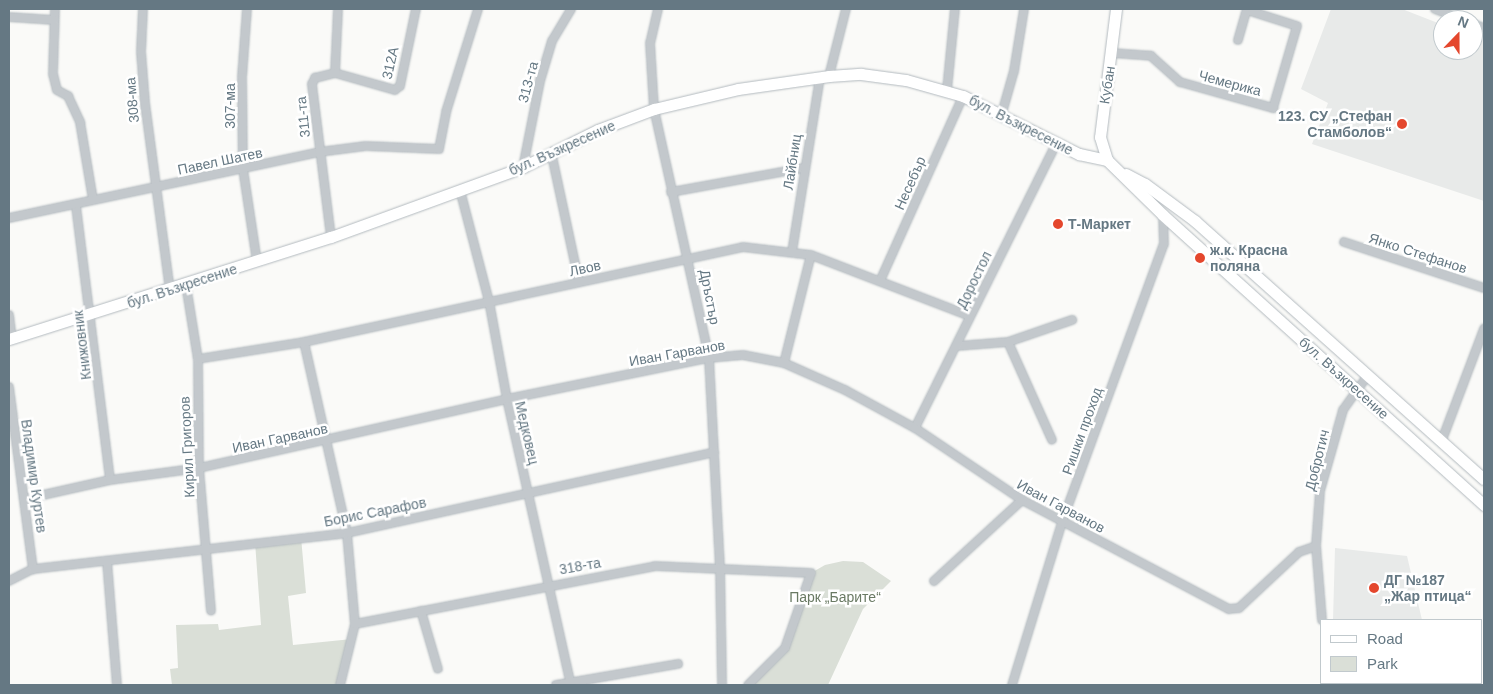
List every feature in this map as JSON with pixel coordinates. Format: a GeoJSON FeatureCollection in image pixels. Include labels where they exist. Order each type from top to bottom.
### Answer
{"type":"FeatureCollection","features":[{"type":"Feature","properties":{"kind":"street"},"geometry":{"type":"LineString","coordinates":[[55,9],[52,74],[57,90],[68,96],[80,122],[92,200]]}},
{"type":"Feature","properties":{"kind":"street","name":"308-ма"},"geometry":{"type":"LineString","coordinates":[[143,9],[141,52],[154,188]]}},
{"type":"Feature","properties":{"kind":"street","name":"307-ма"},"geometry":{"type":"LineString","coordinates":[[247,9],[242,77],[242,168],[257,262]]}},
{"type":"Feature","properties":{"kind":"street"},"geometry":{"type":"LineString","coordinates":[[335,73],[338,9]]}},
{"type":"Feature","properties":{"kind":"street","name":"312А"},"geometry":{"type":"LineString","coordinates":[[335,73],[395,90],[400,86],[416,9]]}},
{"type":"Feature","properties":{"kind":"street","name":"Павел Шатев"},"geometry":{"type":"LineString","coordinates":[[9,218],[76,206],[92,200],[319,152],[366,146],[439,149],[446,112],[478,9]]}},
{"type":"Feature","properties":{"kind":"street","name":"313-та"},"geometry":{"type":"LineString","coordinates":[[524,167],[542,73],[552,41],[572,9]]}},
{"type":"Feature","properties":{"kind":"street","name":"Дръстър"},"geometry":{"type":"LineString","coordinates":[[658,9],[650,43],[654,109],[671,192],[689,259],[709,358],[720,567],[722,685]]}},
{"type":"Feature","properties":{"kind":"street","name":"Лайбниц"},"geometry":{"type":"LineString","coordinates":[[792,252],[803,168],[824,77],[846,9]]}},
{"type":"Feature","properties":{"kind":"street"},"geometry":{"type":"LineString","coordinates":[[947,90],[955,9]]}},
{"type":"Feature","properties":{"kind":"street"},"geometry":{"type":"LineString","coordinates":[[1002,113],[1014,71],[1024,9]]}},
{"type":"Feature","properties":{"kind":"street","name":"Кубан"},"geometry":{"type":"LineString","coordinates":[[1107,160],[1100,137],[1116,9]]}},
{"type":"Feature","properties":{"kind":"street"},"geometry":{"type":"LineString","coordinates":[[1238,40],[1247,9]]}},
{"type":"Feature","properties":{"kind":"street","name":"Чемерика"},"geometry":{"type":"LineString","coordinates":[[1112,53],[1151,56],[1180,82],[1273,108],[1297,26],[1247,9]]}},
{"type":"Feature","properties":{"kind":"street"},"geometry":{"type":"LineString","coordinates":[[9,17],[54,20]]}},
{"type":"Feature","properties":{"kind":"street","name":"311-та"},"geometry":{"type":"LineString","coordinates":[[331,238],[312,84],[315,78],[335,73]]}},
{"type":"Feature","properties":{"kind":"street","name":"бул. Възкресение"},"geometry":{"type":"LineString","coordinates":[[10,339],[92,315],[331,238],[552,156],[598,130],[654,109],[738,89],[824,77],[870,76],[906,80],[963,96],[1002,113],[1056,144],[1079,154],[1107,160],[1163,215],[1484,505]]}},
{"type":"Feature","properties":{"kind":"street","name":"Несебър"},"geometry":{"type":"LineString","coordinates":[[880,281],[963,96]]}},
{"type":"Feature","properties":{"kind":"street","name":"Доростол"},"geometry":{"type":"LineString","coordinates":[[915,428],[1056,144]]}},
{"type":"Feature","properties":{"kind":"street"},"geometry":{"type":"LineString","coordinates":[[552,156],[579,282]]}},
{"type":"Feature","properties":{"kind":"street"},"geometry":{"type":"LineString","coordinates":[[671,192],[803,168]]}},
{"type":"Feature","properties":{"kind":"street","name":"бул. Възкресение"},"geometry":{"type":"LineString","coordinates":[[1116,169],[1145,184],[1195,221],[1484,479]]}},
{"type":"Feature","properties":{"kind":"street"},"geometry":{"type":"LineString","coordinates":[[154,188],[170,290]]}},
{"type":"Feature","properties":{"kind":"street","name":"Медковец"},"geometry":{"type":"LineString","coordinates":[[460,190],[489,301],[507,399],[570,680]]}},
{"type":"Feature","properties":{"kind":"street","name":"Книжовник"},"geometry":{"type":"LineString","coordinates":[[76,206],[92,315],[110,480]]}},
{"type":"Feature","properties":{"kind":"street","name":"Ришки проход"},"geometry":{"type":"LineString","coordinates":[[1012,685],[1062,522],[1164,244],[1163,215]]}},
{"type":"Feature","properties":{"kind":"street","name":"Янко Стефанов"},"geometry":{"type":"LineString","coordinates":[[1344,242],[1484,288]]}},
{"type":"Feature","properties":{"kind":"street","name":"Лвов"},"geometry":{"type":"LineString","coordinates":[[198,359],[304,342],[743,247],[810,255],[970,316]]}},
{"type":"Feature","properties":{"kind":"street"},"geometry":{"type":"LineString","coordinates":[[784,363],[810,255]]}},
{"type":"Feature","properties":{"kind":"street","name":"Кирил Григоров"},"geometry":{"type":"LineString","coordinates":[[186,285],[198,359],[204,547],[211,610]]}},
{"type":"Feature","properties":{"kind":"street"},"geometry":{"type":"LineString","coordinates":[[9,315],[10,339]]}},
{"type":"Feature","properties":{"kind":"street"},"geometry":{"type":"LineString","coordinates":[[957,346],[1008,342],[1072,320]]}},
{"type":"Feature","properties":{"kind":"street"},"geometry":{"type":"LineString","coordinates":[[1442,440],[1484,329]]}},
{"type":"Feature","properties":{"kind":"street"},"geometry":{"type":"LineString","coordinates":[[304,342],[328,441],[347,533],[355,624],[340,685]]}},
{"type":"Feature","properties":{"kind":"street"},"geometry":{"type":"LineString","coordinates":[[1008,342],[1052,440]]}},
{"type":"Feature","properties":{"kind":"street","name":"Иван Гарванов"},"geometry":{"type":"LineString","coordinates":[[25,499],[110,480],[200,468],[328,441],[507,399],[709,358],[744,355],[784,363],[845,390],[915,428],[1022,500],[1233,610],[1239,608],[1299,552],[1316,546]]}},
{"type":"Feature","properties":{"kind":"street","name":"Добротич"},"geometry":{"type":"LineString","coordinates":[[1322,619],[1316,546],[1320,491],[1343,410],[1356,389],[1368,375]]}},
{"type":"Feature","properties":{"kind":"street","name":"Владимир Куртев"},"geometry":{"type":"LineString","coordinates":[[9,388],[33,569]]}},
{"type":"Feature","properties":{"kind":"street","name":"Борис Сарафов"},"geometry":{"type":"LineString","coordinates":[[9,581],[33,569],[107,561],[204,547],[347,533],[714,452]]}},
{"type":"Feature","properties":{"kind":"street"},"geometry":{"type":"LineString","coordinates":[[934,581],[1022,500]]}},
{"type":"Feature","properties":{"kind":"street"},"geometry":{"type":"LineString","coordinates":[[107,561],[117,685]]}},
{"type":"Feature","properties":{"kind":"street","name":"318-та"},"geometry":{"type":"LineString","coordinates":[[355,624],[549,584],[656,566],[720,567],[732,571],[811,573],[785,648],[748,685]]}},
{"type":"Feature","properties":{"kind":"street"},"geometry":{"type":"LineString","coordinates":[[421,610],[438,670]]}},
{"type":"Feature","properties":{"kind":"street"},"geometry":{"type":"LineString","coordinates":[[556,685],[570,680],[678,664]]}},
{"type":"Feature","properties":{"kind":"shaded area","name":"123. СУ „Стефан Стамболов“"},"geometry":{"type":"Polygon","coordinates":[[[1331,9],[1402,9],[1433,21],[1433,60],[1483,60],[1484,41],[1484,201],[1312,144],[1328,103],[1301,89],[1331,9]]]}},
{"type":"Feature","properties":{"kind":"shaded area","name":"ДГ №187 „Жар птица“"},"geometry":{"type":"Polygon","coordinates":[[[1335,548],[1407,556],[1422,619],[1333,619],[1335,548]]]}},
{"type":"Feature","properties":{"kind":"shaded area"},"geometry":{"type":"Polygon","coordinates":[[[1337,684],[1431,684],[1431,685],[1337,684]]]}},
{"type":"Feature","properties":{"kind":"green space"},"geometry":{"type":"Polygon","coordinates":[[[301,537],[306,593],[288,596],[293,645],[352,639],[340,685],[172,685],[170,669],[178,668],[176,625],[218,624],[219,630],[261,625],[255,542],[301,537]]]}},
{"type":"Feature","properties":{"kind":"green space","name":"Парк „Барите“"},"geometry":{"type":"Polygon","coordinates":[[[843,561],[863,562],[891,581],[863,609],[828,685],[748,685],[785,648],[811,573],[825,565],[843,561]]]}},
{"type":"Feature","properties":{"kind":"place","name":"123. СУ „Стефан Стамболов“"},"geometry":{"type":"Point","coordinates":[1402,124]}},
{"type":"Feature","properties":{"kind":"place","name":"Т-Маркет"},"geometry":{"type":"Point","coordinates":[1058,224]}},
{"type":"Feature","properties":{"kind":"place","name":"ж.к. Красна поляна"},"geometry":{"type":"Point","coordinates":[1200,258]}},
{"type":"Feature","properties":{"kind":"place","name":"ДГ №187 „Жар птица“"},"geometry":{"type":"Point","coordinates":[1374,588]}}]}
